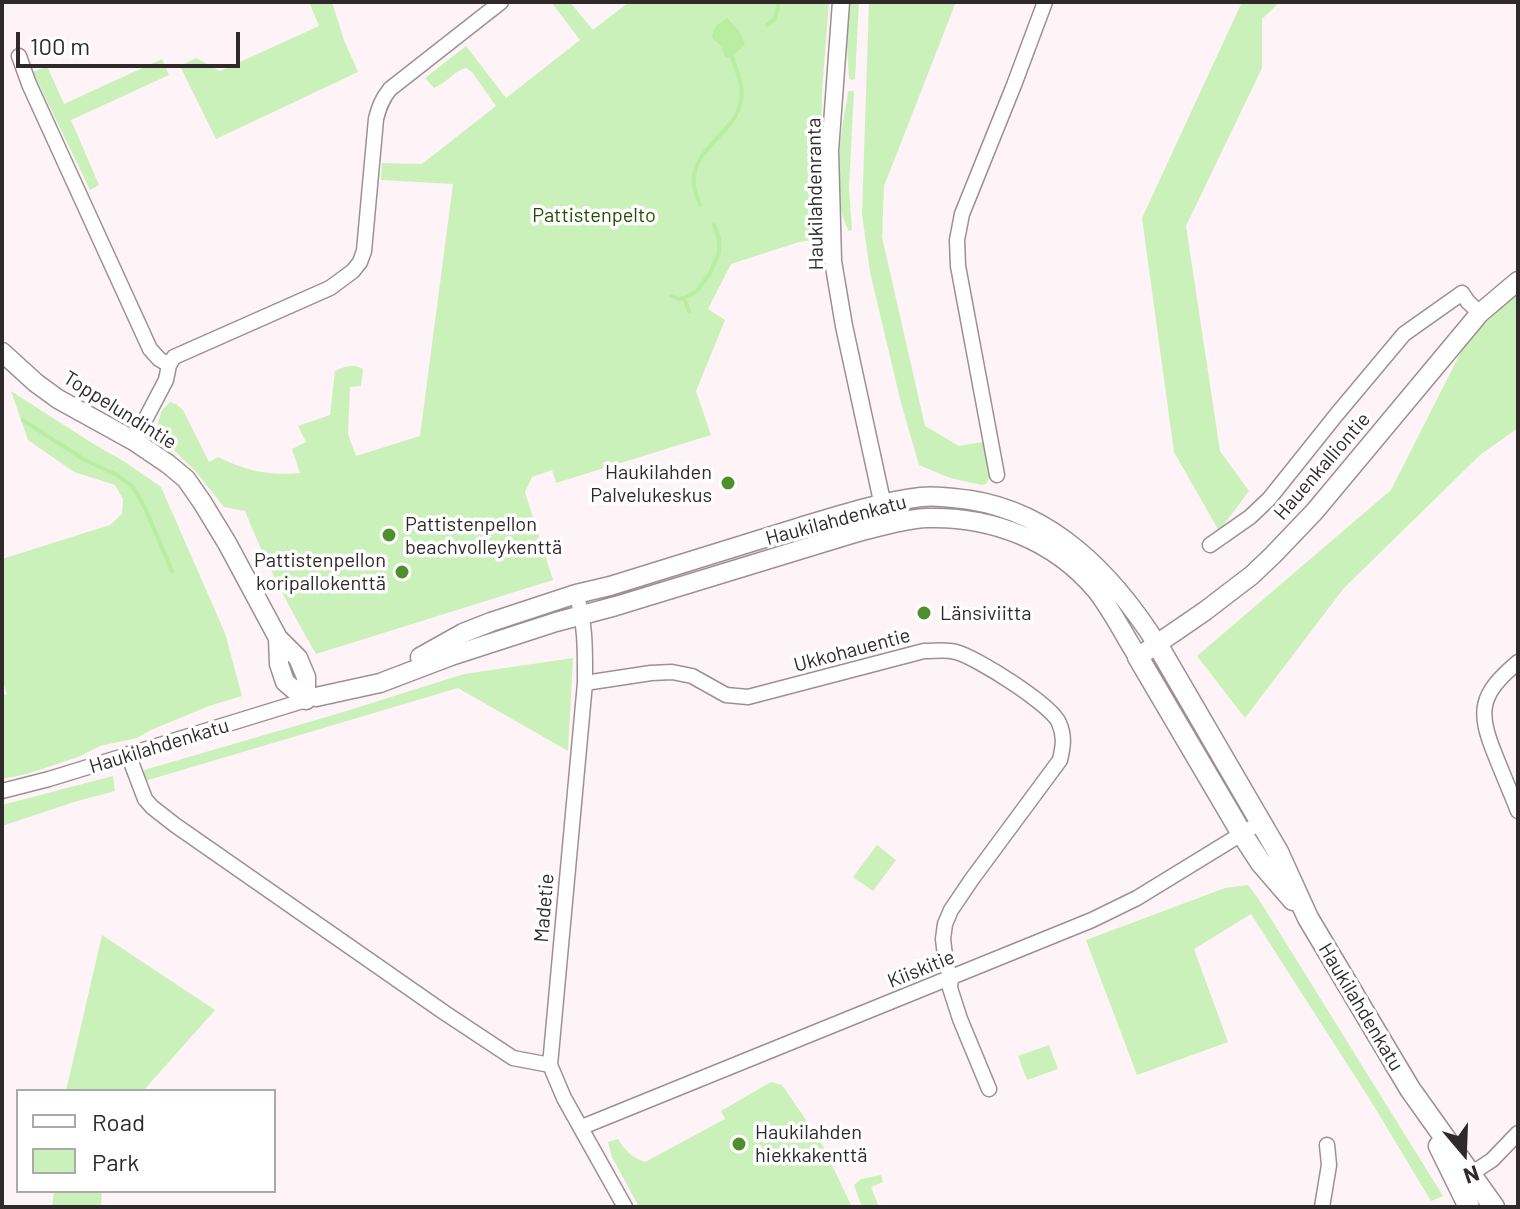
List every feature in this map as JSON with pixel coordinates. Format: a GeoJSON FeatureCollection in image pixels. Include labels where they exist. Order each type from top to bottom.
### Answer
{"type":"FeatureCollection","features":[{"type":"Feature","properties":{"kind":"main road","name":"Hauenkalliontie"},"geometry":{"type":"LineString","coordinates":[[1138,657],[1205,611],[1273,555],[1334,489],[1480,313],[1518,281]]}},
{"type":"Feature","properties":{"kind":"main road","name":"Toppelundintie"},"geometry":{"type":"LineString","coordinates":[[2,352],[58,399],[134,441],[186,479],[278,638],[298,658],[311,698]]}},
{"type":"Feature","properties":{"kind":"main road","name":"Haukilahdenkatu"},"geometry":{"type":"LineString","coordinates":[[311,698],[414,659],[491,622],[849,513],[923,497],[955,498],[1013,510],[1043,525],[1083,555],[1136,611],[1261,822],[1308,918],[1464,1178],[1476,1204]]}},
{"type":"Feature","properties":{"kind":"main road","name":"Haukilahdenkatu"},"geometry":{"type":"LineString","coordinates":[[311,698],[380,683],[451,656],[888,524],[926,518],[969,520],[1002,527],[1030,537],[1052,550],[1077,570],[1097,592],[1242,834],[1261,863],[1308,918]]}},
{"type":"Feature","properties":{"kind":"street"},"geometry":{"type":"LineString","coordinates":[[134,441],[166,380],[174,357],[330,288],[353,271],[364,251],[376,119],[384,96],[501,2]]}},
{"type":"Feature","properties":{"kind":"street","name":"Haukilahdenranta"},"geometry":{"type":"LineString","coordinates":[[841,2],[830,151],[833,261],[844,326],[888,524]]}},
{"type":"Feature","properties":{"kind":"street"},"geometry":{"type":"LineString","coordinates":[[997,475],[958,266],[957,240],[962,214],[1045,2]]}},
{"type":"Feature","properties":{"kind":"street"},"geometry":{"type":"LineString","coordinates":[[19,56],[150,349],[169,365]]}},
{"type":"Feature","properties":{"kind":"street"},"geometry":{"type":"LineString","coordinates":[[1210,545],[1250,517],[1269,499],[1404,334],[1462,293],[1480,313]]}},
{"type":"Feature","properties":{"kind":"street","name":"Madetie"},"geometry":{"type":"LineString","coordinates":[[576,594],[583,615],[585,683],[550,1065],[564,1098],[625,1207]]}},
{"type":"Feature","properties":{"kind":"street","name":"Ukkohauentie"},"geometry":{"type":"LineString","coordinates":[[585,683],[672,672],[692,676],[726,695],[748,697],[924,651],[953,651],[974,659],[1049,709],[1059,721],[1064,742],[1060,760],[951,910],[945,924],[943,939],[951,978],[950,988],[989,1089]]}},
{"type":"Feature","properties":{"kind":"street"},"geometry":{"type":"LineString","coordinates":[[1518,662],[1489,694],[1483,720],[1518,811]]}},
{"type":"Feature","properties":{"kind":"street","name":"Haukilahdenkatu"},"geometry":{"type":"LineString","coordinates":[[2,791],[253,718],[311,698]]}},
{"type":"Feature","properties":{"kind":"street"},"geometry":{"type":"LineString","coordinates":[[128,754],[145,799],[175,825],[513,1058],[550,1065]]}},
{"type":"Feature","properties":{"kind":"street","name":"Kiiskitie"},"geometry":{"type":"LineString","coordinates":[[582,1127],[1063,933],[1137,898],[1261,822]]}},
{"type":"Feature","properties":{"kind":"street"},"geometry":{"type":"LineString","coordinates":[[1464,1178],[1492,1160],[1518,1133]]}},
{"type":"Feature","properties":{"kind":"street"},"geometry":{"type":"LineString","coordinates":[[1322,1207],[1329,1165],[1327,1145]]}},
{"type":"Feature","properties":{"kind":"green space"},"geometry":{"type":"Polygon","coordinates":[[[309,2],[332,2],[358,72],[216,139],[180,66],[196,58],[220,71],[319,26],[309,2]]]}},
{"type":"Feature","properties":{"kind":"green space","name":"Pattistenpelto"},"geometry":{"type":"Polygon","coordinates":[[[551,2],[570,2],[593,30],[629,2],[829,2],[822,92],[819,239],[799,242],[731,264],[708,309],[725,320],[696,391],[711,435],[556,483],[552,470],[532,477],[525,492],[553,580],[316,654],[278,584],[245,511],[224,507],[196,472],[163,439],[158,423],[162,410],[170,402],[183,410],[209,462],[218,457],[258,471],[300,473],[292,449],[306,442],[298,426],[330,415],[335,371],[352,366],[363,369],[361,386],[350,387],[348,434],[356,456],[420,436],[453,184],[381,180],[382,163],[422,164],[496,106],[466,68],[434,88],[425,78],[466,46],[506,98],[580,40],[551,2]]]}},
{"type":"Feature","properties":{"kind":"green space"},"geometry":{"type":"Polygon","coordinates":[[[847,2],[859,2],[855,79],[851,80],[846,31],[847,2]]]}},
{"type":"Feature","properties":{"kind":"green space"},"geometry":{"type":"Polygon","coordinates":[[[869,2],[956,2],[884,186],[882,237],[925,426],[959,446],[983,442],[991,469],[989,479],[982,485],[950,478],[919,465],[870,272],[862,214],[869,2]]]}},
{"type":"Feature","properties":{"kind":"green space"},"geometry":{"type":"Polygon","coordinates":[[[1242,2],[1280,2],[1262,19],[1262,68],[1186,226],[1220,451],[1249,491],[1219,531],[1174,452],[1142,218],[1242,2]]]}},
{"type":"Feature","properties":{"kind":"green space"},"geometry":{"type":"Polygon","coordinates":[[[162,59],[169,75],[71,120],[99,185],[90,190],[33,72],[47,66],[64,104],[162,59]]]}},
{"type":"Feature","properties":{"kind":"green space"},"geometry":{"type":"Polygon","coordinates":[[[848,91],[854,91],[849,187],[852,230],[849,231],[841,209],[838,182],[848,91]]]}},
{"type":"Feature","properties":{"kind":"green space"},"geometry":{"type":"Polygon","coordinates":[[[1518,292],[1518,428],[1480,455],[1344,588],[1245,718],[1197,656],[1391,490],[1467,340],[1518,292]]]}},
{"type":"Feature","properties":{"kind":"green space"},"geometry":{"type":"Polygon","coordinates":[[[11,391],[161,487],[225,633],[242,696],[209,706],[137,738],[100,746],[78,757],[2,779],[2,696],[7,694],[2,678],[2,559],[110,525],[122,514],[123,499],[115,485],[74,472],[28,440],[11,391]]]}},
{"type":"Feature","properties":{"kind":"green space"},"geometry":{"type":"Polygon","coordinates":[[[573,658],[568,751],[458,688],[145,781],[144,770],[464,674],[573,658]]]}},
{"type":"Feature","properties":{"kind":"green space"},"geometry":{"type":"Polygon","coordinates":[[[113,776],[115,791],[2,826],[2,805],[113,776]]]}},
{"type":"Feature","properties":{"kind":"green space"},"geometry":{"type":"Polygon","coordinates":[[[877,845],[896,860],[873,891],[853,877],[877,845]]]}},
{"type":"Feature","properties":{"kind":"green space"},"geometry":{"type":"Polygon","coordinates":[[[1248,885],[1443,1196],[1431,1201],[1251,914],[1194,949],[1228,1042],[1137,1075],[1086,940],[1225,888],[1248,885]]]}},
{"type":"Feature","properties":{"kind":"green space"},"geometry":{"type":"Polygon","coordinates":[[[102,935],[215,1010],[145,1089],[66,1089],[102,935]]]}},
{"type":"Feature","properties":{"kind":"green space"},"geometry":{"type":"Polygon","coordinates":[[[1049,1045],[1058,1069],[1027,1080],[1018,1056],[1049,1045]]]}},
{"type":"Feature","properties":{"kind":"green space","name":"Haukilahden hiekkakenttä"},"geometry":{"type":"Polygon","coordinates":[[[771,1082],[782,1085],[820,1140],[852,1207],[639,1207],[612,1157],[608,1142],[618,1139],[629,1153],[645,1162],[725,1119],[721,1111],[771,1082]]]}},
{"type":"Feature","properties":{"kind":"green space"},"geometry":{"type":"Polygon","coordinates":[[[881,1175],[883,1182],[871,1187],[879,1207],[862,1207],[854,1185],[861,1179],[881,1175]]]}},
{"type":"Feature","properties":{"kind":"green space"},"geometry":{"type":"Polygon","coordinates":[[[54,1193],[102,1193],[101,1207],[52,1207],[54,1193]]]}},
{"type":"Feature","properties":{"kind":"shaded area"},"geometry":{"type":"Polygon","coordinates":[[[727,18],[740,32],[745,45],[726,58],[712,35],[716,26],[727,18]]]}},
{"type":"Feature","properties":{"kind":"waterway"},"geometry":{"type":"LineString","coordinates":[[767,25],[775,19],[779,2]]}},
{"type":"Feature","properties":{"kind":"waterway"},"geometry":{"type":"LineString","coordinates":[[700,205],[694,173],[705,151],[731,123],[741,100],[741,83],[732,57]]}},
{"type":"Feature","properties":{"kind":"waterway"},"geometry":{"type":"LineString","coordinates":[[689,311],[684,298],[697,291],[719,253],[719,238],[714,225]]}},
{"type":"Feature","properties":{"kind":"waterway"},"geometry":{"type":"LineString","coordinates":[[671,296],[684,298]]}},
{"type":"Feature","properties":{"kind":"waterway"},"geometry":{"type":"LineString","coordinates":[[23,420],[133,487],[172,571]]}},
{"type":"Feature","properties":{"kind":"place","name":"Haukilahden Palvelukeskus"},"geometry":{"type":"Point","coordinates":[728,483]}},
{"type":"Feature","properties":{"kind":"place","name":"Pattistenpellon beachvolleykenttä"},"geometry":{"type":"Point","coordinates":[389,535]}},
{"type":"Feature","properties":{"kind":"place","name":"Pattistenpellon koripallokenttä"},"geometry":{"type":"Point","coordinates":[402,572]}},
{"type":"Feature","properties":{"kind":"place","name":"Länsiviitta"},"geometry":{"type":"Point","coordinates":[924,613]}},
{"type":"Feature","properties":{"kind":"place","name":"Haukilahden hiekkakenttä"},"geometry":{"type":"Point","coordinates":[739,1144]}}]}
